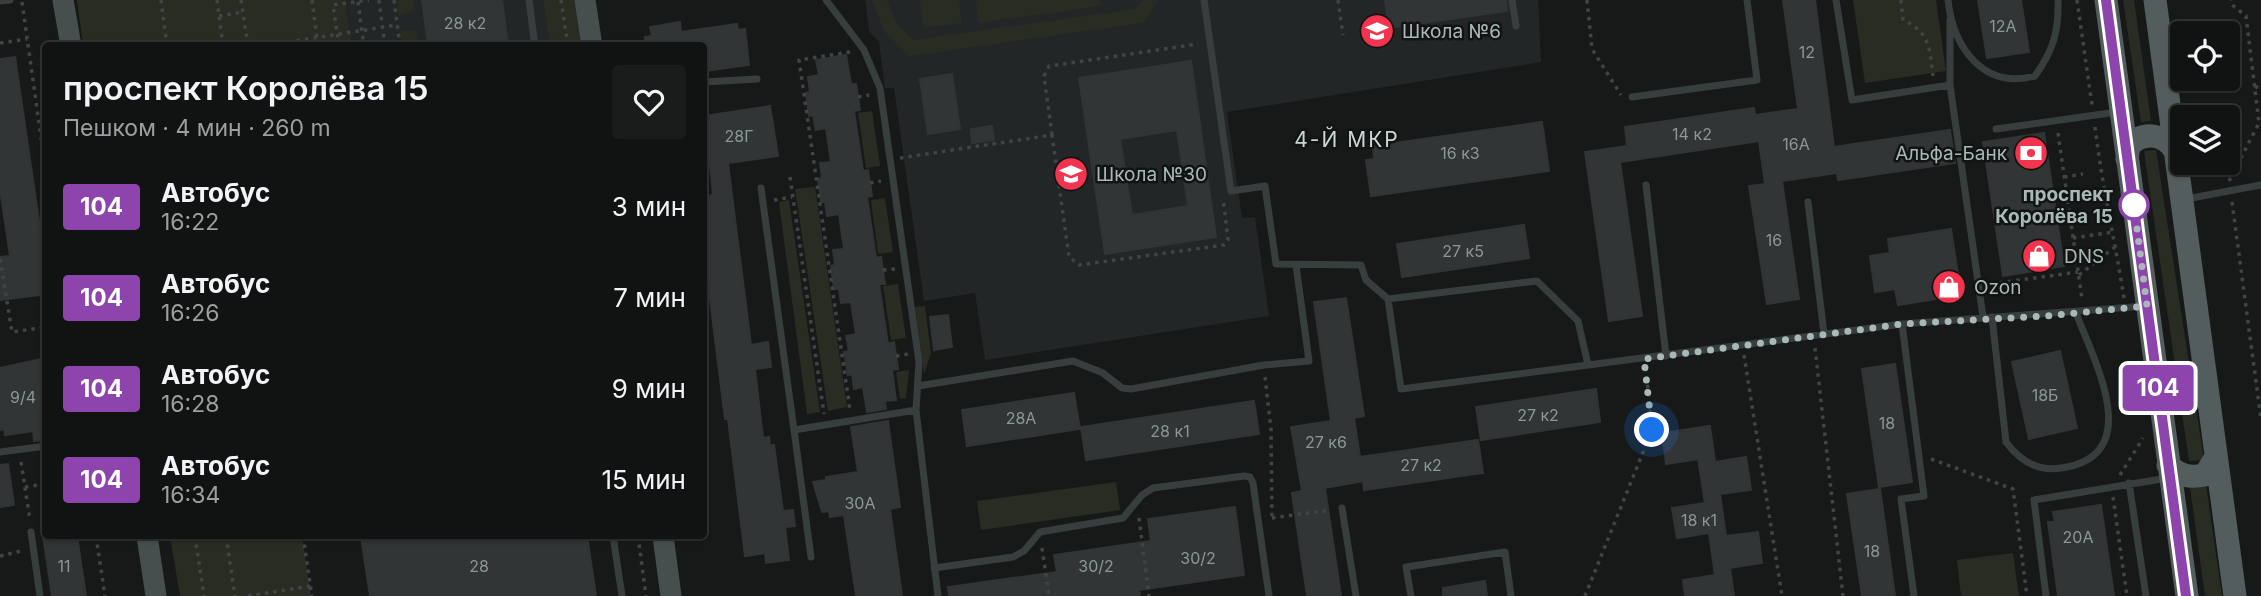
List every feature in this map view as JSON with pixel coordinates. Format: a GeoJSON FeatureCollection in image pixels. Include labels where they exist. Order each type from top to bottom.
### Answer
{"type":"FeatureCollection","features":[{"type":"Feature","properties":{"kind":"main road"},"geometry":{"type":"LineString","coordinates":[[2106,0],[2186,596]]}},
{"type":"Feature","properties":{"kind":"main road"},"geometry":{"type":"LineString","coordinates":[[2155,0],[2170,113]]}},
{"type":"Feature","properties":{"kind":"main road"},"geometry":{"type":"LineString","coordinates":[[2127,159],[2129,146],[2146,136],[2163,138],[2170,146]]}},
{"type":"Feature","properties":{"kind":"main road"},"geometry":{"type":"LineString","coordinates":[[2178,175],[2235,596]]}},
{"type":"Feature","properties":{"kind":"main road"},"geometry":{"type":"LineString","coordinates":[[2169,471],[2191,478],[2205,475],[2216,457]]}},
{"type":"Feature","properties":{"kind":"street"},"geometry":{"type":"LineString","coordinates":[[63,0],[70,42]]}},
{"type":"Feature","properties":{"kind":"street"},"geometry":{"type":"LineString","coordinates":[[585,0],[591,42]]}},
{"type":"Feature","properties":{"kind":"street"},"geometry":{"type":"LineString","coordinates":[[146,539],[156,596]]}},
{"type":"Feature","properties":{"kind":"street"},"geometry":{"type":"LineString","coordinates":[[663,539],[671,596]]}},
{"type":"Feature","properties":{"kind":"lane"},"geometry":{"type":"LineString","coordinates":[[0,1],[10,0]]}},
{"type":"Feature","properties":{"kind":"lane"},"geometry":{"type":"LineString","coordinates":[[529,0],[534,42]]}},
{"type":"Feature","properties":{"kind":"lane"},"geometry":{"type":"LineString","coordinates":[[826,0],[864,50],[880,88],[919,362],[916,410],[937,596]]}},
{"type":"Feature","properties":{"kind":"lane"},"geometry":{"type":"LineString","coordinates":[[1204,0],[1231,191],[1265,186],[1276,264],[1361,265],[1366,280],[1388,299],[1401,388],[1902,324],[2147,306]]}},
{"type":"Feature","properties":{"kind":"lane"},"geometry":{"type":"LineString","coordinates":[[1512,0],[1516,26]]}},
{"type":"Feature","properties":{"kind":"lane"},"geometry":{"type":"LineString","coordinates":[[1632,97],[1756,80],[1747,0]]}},
{"type":"Feature","properties":{"kind":"lane"},"geometry":{"type":"LineString","coordinates":[[1836,0],[1852,100],[1950,85]]}},
{"type":"Feature","properties":{"kind":"lane"},"geometry":{"type":"LineString","coordinates":[[1948,0],[1950,85],[1983,317]]}},
{"type":"Feature","properties":{"kind":"lane"},"geometry":{"type":"LineString","coordinates":[[1950,20],[1963,50],[1987,72],[2008,80],[2021,80],[2035,76],[2048,58],[2059,28],[2058,0]]}},
{"type":"Feature","properties":{"kind":"lane"},"geometry":{"type":"LineString","coordinates":[[707,82],[757,79]]}},
{"type":"Feature","properties":{"kind":"lane"},"geometry":{"type":"LineString","coordinates":[[1996,130],[2121,111]]}},
{"type":"Feature","properties":{"kind":"lane"},"geometry":{"type":"LineString","coordinates":[[1646,185],[1666,356]]}},
{"type":"Feature","properties":{"kind":"lane"},"geometry":{"type":"LineString","coordinates":[[2182,200],[2261,185]]}},
{"type":"Feature","properties":{"kind":"lane"},"geometry":{"type":"LineString","coordinates":[[761,188],[811,557]]}},
{"type":"Feature","properties":{"kind":"lane"},"geometry":{"type":"LineString","coordinates":[[1808,202],[1824,334]]}},
{"type":"Feature","properties":{"kind":"lane"},"geometry":{"type":"LineString","coordinates":[[918,386],[1073,361],[1103,373],[1122,388],[1131,389],[1264,365],[1309,361],[1296,265]]}},
{"type":"Feature","properties":{"kind":"lane"},"geometry":{"type":"LineString","coordinates":[[1388,299],[1537,281],[1578,321],[1588,365]]}},
{"type":"Feature","properties":{"kind":"lane"},"geometry":{"type":"LineString","coordinates":[[1992,317],[2006,442],[2016,455],[2032,466],[2049,470],[2080,466],[2098,454],[2108,437],[2108,408],[2080,313]]}},
{"type":"Feature","properties":{"kind":"lane"},"geometry":{"type":"LineString","coordinates":[[1902,324],[1924,496],[1901,499],[1914,596]]}},
{"type":"Feature","properties":{"kind":"lane"},"geometry":{"type":"LineString","coordinates":[[794,430],[916,410]]}},
{"type":"Feature","properties":{"kind":"lane"},"geometry":{"type":"LineString","coordinates":[[0,452],[42,446]]}},
{"type":"Feature","properties":{"kind":"lane"},"geometry":{"type":"LineString","coordinates":[[2046,596],[2034,500],[2129,484],[2169,471]]}},
{"type":"Feature","properties":{"kind":"lane"},"geometry":{"type":"LineString","coordinates":[[934,568],[1013,557],[1024,551],[1040,532],[1117,520],[1153,488],[1250,477],[1269,596]]}},
{"type":"Feature","properties":{"kind":"lane"},"geometry":{"type":"LineString","coordinates":[[2129,484],[2146,596]]}},
{"type":"Feature","properties":{"kind":"lane"},"geometry":{"type":"LineString","coordinates":[[1342,508],[1356,596]]}},
{"type":"Feature","properties":{"kind":"lane"},"geometry":{"type":"LineString","coordinates":[[31,532],[40,596]]}},
{"type":"Feature","properties":{"kind":"lane"},"geometry":{"type":"LineString","coordinates":[[613,539],[622,596]]}},
{"type":"Feature","properties":{"kind":"lane"},"geometry":{"type":"LineString","coordinates":[[1411,596],[1406,567],[1505,552],[1511,596]]}},
{"type":"Feature","properties":{"kind":"path"},"geometry":{"type":"LineString","coordinates":[[21,0],[42,145]]}},
{"type":"Feature","properties":{"kind":"path"},"geometry":{"type":"LineString","coordinates":[[161,0],[166,42]]}},
{"type":"Feature","properties":{"kind":"path"},"geometry":{"type":"LineString","coordinates":[[217,0],[222,42]]}},
{"type":"Feature","properties":{"kind":"path"},"geometry":{"type":"LineString","coordinates":[[241,0],[247,42]]}},
{"type":"Feature","properties":{"kind":"path"},"geometry":{"type":"LineString","coordinates":[[312,0],[318,42]]}},
{"type":"Feature","properties":{"kind":"path"},"geometry":{"type":"LineString","coordinates":[[338,42],[333,5],[369,0]]}},
{"type":"Feature","properties":{"kind":"path"},"geometry":{"type":"LineString","coordinates":[[378,0],[384,42]]}},
{"type":"Feature","properties":{"kind":"path"},"geometry":{"type":"LineString","coordinates":[[394,0],[399,42]]}},
{"type":"Feature","properties":{"kind":"path"},"geometry":{"type":"LineString","coordinates":[[561,0],[567,42]]}},
{"type":"Feature","properties":{"kind":"path"},"geometry":{"type":"LineString","coordinates":[[1338,0],[1343,35]]}},
{"type":"Feature","properties":{"kind":"path"},"geometry":{"type":"LineString","coordinates":[[1587,0],[1592,49],[1623,98],[1632,97]]}},
{"type":"Feature","properties":{"kind":"path"},"geometry":{"type":"LineString","coordinates":[[1901,0],[1903,20],[1919,27],[1928,40],[1935,87]]}},
{"type":"Feature","properties":{"kind":"path"},"geometry":{"type":"LineString","coordinates":[[2231,0],[2232,5],[2246,16],[2259,123],[2229,178],[2244,307],[2261,419]]}},
{"type":"Feature","properties":{"kind":"path"},"geometry":{"type":"LineString","coordinates":[[358,1],[364,42]]}},
{"type":"Feature","properties":{"kind":"path"},"geometry":{"type":"LineString","coordinates":[[219,16],[243,12]]}},
{"type":"Feature","properties":{"kind":"path"},"geometry":{"type":"LineString","coordinates":[[287,42],[397,25]]}},
{"type":"Feature","properties":{"kind":"path"},"geometry":{"type":"LineString","coordinates":[[0,43],[27,39]]}},
{"type":"Feature","properties":{"kind":"path"},"geometry":{"type":"LineString","coordinates":[[1210,42],[1049,66],[1044,76],[1069,257],[1079,265],[1224,246],[1228,240],[1222,192],[1231,191]]}},
{"type":"Feature","properties":{"kind":"path"},"geometry":{"type":"LineString","coordinates":[[851,412],[799,60],[864,50]]}},
{"type":"Feature","properties":{"kind":"path"},"geometry":{"type":"LineString","coordinates":[[2255,86],[2261,90]]}},
{"type":"Feature","properties":{"kind":"path"},"geometry":{"type":"LineString","coordinates":[[2056,121],[2078,273],[2080,313]]}},
{"type":"Feature","properties":{"kind":"path"},"geometry":{"type":"LineString","coordinates":[[891,160],[1052,135]]}},
{"type":"Feature","properties":{"kind":"path"},"geometry":{"type":"LineString","coordinates":[[2064,177],[2083,174]]}},
{"type":"Feature","properties":{"kind":"path"},"geometry":{"type":"LineString","coordinates":[[790,177],[824,416]]}},
{"type":"Feature","properties":{"kind":"path"},"geometry":{"type":"LineString","coordinates":[[763,201],[792,197]]}},
{"type":"Feature","properties":{"kind":"path"},"geometry":{"type":"LineString","coordinates":[[2073,238],[2114,232]]}},
{"type":"Feature","properties":{"kind":"path"},"geometry":{"type":"LineString","coordinates":[[1978,286],[2078,273],[2116,246]]}},
{"type":"Feature","properties":{"kind":"path"},"geometry":{"type":"LineString","coordinates":[[0,259],[12,332],[42,328]]}},
{"type":"Feature","properties":{"kind":"path"},"geometry":{"type":"LineString","coordinates":[[1814,336],[1843,596]]}},
{"type":"Feature","properties":{"kind":"path"},"geometry":{"type":"LineString","coordinates":[[1742,345],[1782,596]]}},
{"type":"Feature","properties":{"kind":"path"},"geometry":{"type":"LineString","coordinates":[[1585,596],[1652,430],[1644,359]]}},
{"type":"Feature","properties":{"kind":"path"},"geometry":{"type":"LineString","coordinates":[[1264,365],[1271,429],[1273,531]]}},
{"type":"Feature","properties":{"kind":"path"},"geometry":{"type":"LineString","coordinates":[[20,449],[31,532]]}},
{"type":"Feature","properties":{"kind":"path"},"geometry":{"type":"LineString","coordinates":[[1919,454],[2013,489],[2028,596]]}},
{"type":"Feature","properties":{"kind":"path"},"geometry":{"type":"LineString","coordinates":[[24,487],[42,485]]}},
{"type":"Feature","properties":{"kind":"path"},"geometry":{"type":"LineString","coordinates":[[1137,502],[1149,596]]}},
{"type":"Feature","properties":{"kind":"path"},"geometry":{"type":"LineString","coordinates":[[1272,518],[1342,508]]}},
{"type":"Feature","properties":{"kind":"path"},"geometry":{"type":"LineString","coordinates":[[1040,532],[1049,596]]}},
{"type":"Feature","properties":{"kind":"path"},"geometry":{"type":"LineString","coordinates":[[96,539],[105,596]]}},
{"type":"Feature","properties":{"kind":"path"},"geometry":{"type":"LineString","coordinates":[[195,539],[204,596]]}},
{"type":"Feature","properties":{"kind":"path"},"geometry":{"type":"LineString","coordinates":[[226,539],[235,596]]}},
{"type":"Feature","properties":{"kind":"path"},"geometry":{"type":"LineString","coordinates":[[303,539],[312,596]]}},
{"type":"Feature","properties":{"kind":"path"},"geometry":{"type":"LineString","coordinates":[[638,539],[646,596]]}},
{"type":"Feature","properties":{"kind":"path"},"geometry":{"type":"LineString","coordinates":[[0,556],[34,548]]}},
{"type":"Feature","properties":{"kind":"path"},"geometry":{"type":"LineString","coordinates":[[248,596],[311,586]]}},
{"type":"Feature","properties":{"kind":"shaded area"},"geometry":{"type":"Polygon","coordinates":[[[77,0],[345,0],[352,42],[83,42],[77,0]]]}},
{"type":"Feature","properties":{"kind":"shaded area"},"geometry":{"type":"Polygon","coordinates":[[[345,0],[581,0],[588,42],[352,42],[345,0]]]}},
{"type":"Feature","properties":{"kind":"shaded area"},"geometry":{"type":"Polygon","coordinates":[[[398,0],[413,0],[414,11],[398,16],[398,0]]]}},
{"type":"Feature","properties":{"kind":"shaded area"},"geometry":{"type":"Polygon","coordinates":[[[543,0],[574,0],[581,42],[550,42],[543,0]]]}},
{"type":"Feature","properties":{"kind":"shaded area","name":"Школа №30"},"geometry":{"type":"Polygon","coordinates":[[[865,0],[1538,0],[1541,62],[1227,112],[1242,218],[1255,217],[1269,316],[985,360],[975,293],[924,301],[894,88],[885,88],[879,42],[869,31],[865,0]]]}},
{"type":"Feature","properties":{"kind":"shaded area"},"geometry":{"type":"Polygon","coordinates":[[[872,0],[887,0],[896,23],[913,40],[1135,9],[1143,0],[1159,0],[1143,23],[909,56],[884,31],[872,0]]]}},
{"type":"Feature","properties":{"kind":"shaded area"},"geometry":{"type":"Polygon","coordinates":[[[920,0],[959,0],[962,23],[924,28],[920,0]]]}},
{"type":"Feature","properties":{"kind":"shaded area"},"geometry":{"type":"Polygon","coordinates":[[[976,0],[1100,0],[1101,6],[979,23],[976,0]]]}},
{"type":"Feature","properties":{"kind":"shaded area"},"geometry":{"type":"Polygon","coordinates":[[[1853,0],[1936,0],[1946,71],[1865,83],[1853,0]]]}},
{"type":"Feature","properties":{"kind":"shaded area"},"geometry":{"type":"Polygon","coordinates":[[[2123,0],[2134,0],[2151,121],[2141,122],[2123,0]]]}},
{"type":"Feature","properties":{"kind":"shaded area"},"geometry":{"type":"Polygon","coordinates":[[[400,31],[416,31],[418,42],[402,42],[400,31]]]}},
{"type":"Feature","properties":{"kind":"shaded area"},"geometry":{"type":"Polygon","coordinates":[[[872,111],[880,166],[866,168],[858,113],[872,111]]]}},
{"type":"Feature","properties":{"kind":"shaded area"},"geometry":{"type":"Polygon","coordinates":[[[2156,150],[2204,460],[2189,461],[2144,151],[2156,150]]]}},
{"type":"Feature","properties":{"kind":"shaded area"},"geometry":{"type":"Polygon","coordinates":[[[815,187],[847,407],[828,411],[795,189],[815,187]]]}},
{"type":"Feature","properties":{"kind":"shaded area"},"geometry":{"type":"Polygon","coordinates":[[[885,198],[893,252],[878,254],[871,200],[885,198]]]}},
{"type":"Feature","properties":{"kind":"shaded area"},"geometry":{"type":"Polygon","coordinates":[[[789,200],[820,412],[807,414],[779,202],[789,200]]]}},
{"type":"Feature","properties":{"kind":"shaded area"},"geometry":{"type":"Polygon","coordinates":[[[898,284],[906,338],[891,340],[883,286],[898,284]]]}},
{"type":"Feature","properties":{"kind":"shaded area"},"geometry":{"type":"Polygon","coordinates":[[[925,306],[931,353],[924,374],[915,307],[925,306]]]}},
{"type":"Feature","properties":{"kind":"shaded area"},"geometry":{"type":"Polygon","coordinates":[[[909,370],[906,398],[900,399],[896,372],[909,370]]]}},
{"type":"Feature","properties":{"kind":"shaded area"},"geometry":{"type":"Polygon","coordinates":[[[1116,482],[1120,510],[981,530],[977,501],[1116,482]]]}},
{"type":"Feature","properties":{"kind":"shaded area"},"geometry":{"type":"Polygon","coordinates":[[[2206,485],[2222,596],[2205,596],[2190,487],[2206,485]]]}},
{"type":"Feature","properties":{"kind":"shaded area"},"geometry":{"type":"Polygon","coordinates":[[[170,539],[302,539],[311,596],[180,596],[170,539]]]}},
{"type":"Feature","properties":{"kind":"shaded area"},"geometry":{"type":"Polygon","coordinates":[[[2013,553],[2019,596],[1961,596],[1957,560],[2013,553]]]}},
{"type":"Feature","properties":{"kind":"building"},"geometry":{"type":"Polygon","coordinates":[[[422,0],[502,0],[507,42],[427,42],[422,0]]]}},
{"type":"Feature","properties":{"kind":"building"},"geometry":{"type":"Polygon","coordinates":[[[1385,0],[1506,0],[1507,11],[1389,28],[1385,0]]]}},
{"type":"Feature","properties":{"kind":"building"},"geometry":{"type":"Polygon","coordinates":[[[1783,0],[1815,0],[1834,147],[1950,130],[1955,163],[1838,180],[1837,173],[1782,181],[1799,299],[1767,304],[1749,186],[1765,184],[1759,141],[1620,162],[1642,316],[1609,321],[1585,152],[1627,146],[1625,127],[1754,108],[1755,115],[1798,109],[1783,0]]]}},
{"type":"Feature","properties":{"kind":"building"},"geometry":{"type":"Polygon","coordinates":[[[1978,0],[2021,0],[2029,52],[1987,58],[1978,0]]]}},
{"type":"Feature","properties":{"kind":"building"},"geometry":{"type":"Polygon","coordinates":[[[680,22],[681,32],[737,24],[738,30],[745,29],[749,65],[707,71],[707,42],[645,42],[645,37],[652,36],[650,27],[680,22]]]}},
{"type":"Feature","properties":{"kind":"building"},"geometry":{"type":"Polygon","coordinates":[[[846,55],[851,84],[856,84],[860,110],[854,111],[863,171],[868,170],[872,196],[867,197],[876,258],[881,257],[885,284],[879,284],[888,344],[894,342],[898,369],[892,370],[896,400],[885,401],[886,409],[867,412],[863,387],[854,389],[852,374],[848,375],[844,352],[849,351],[846,336],[856,334],[851,302],[841,303],[839,289],[834,289],[831,266],[835,265],[833,250],[844,249],[839,214],[827,216],[825,202],[821,202],[818,179],[822,178],[820,163],[831,162],[826,128],[816,130],[813,115],[809,116],[806,93],[810,92],[808,77],[819,75],[816,60],[846,55]]]}},
{"type":"Feature","properties":{"kind":"building"},"geometry":{"type":"Polygon","coordinates":[[[15,57],[42,242],[42,295],[0,300],[0,257],[10,256],[0,189],[0,59],[15,57]]]}},
{"type":"Feature","properties":{"kind":"building"},"geometry":{"type":"Polygon","coordinates":[[[1191,61],[1216,237],[1105,254],[1079,78],[1191,61]],[[1177,130],[1120,139],[1132,215],[1188,206],[1177,130]]]}},
{"type":"Feature","properties":{"kind":"building"},"geometry":{"type":"Polygon","coordinates":[[[952,74],[960,129],[928,134],[920,79],[952,74]]]}},
{"type":"Feature","properties":{"kind":"building"},"geometry":{"type":"Polygon","coordinates":[[[770,106],[778,156],[728,163],[751,345],[768,342],[771,367],[755,369],[763,438],[769,437],[770,446],[774,445],[783,511],[793,510],[795,526],[785,527],[789,560],[766,563],[765,553],[745,556],[707,275],[707,196],[713,195],[710,166],[707,166],[707,116],[770,106]]]}},
{"type":"Feature","properties":{"kind":"building"},"geometry":{"type":"Polygon","coordinates":[[[1542,122],[1549,171],[1371,196],[1366,160],[1374,159],[1373,146],[1542,122]]]}},
{"type":"Feature","properties":{"kind":"building"},"geometry":{"type":"Polygon","coordinates":[[[992,126],[994,140],[972,143],[971,129],[992,126]]]}},
{"type":"Feature","properties":{"kind":"building"},"geometry":{"type":"Polygon","coordinates":[[[2044,133],[2064,266],[2003,276],[1983,142],[2044,133]]]}},
{"type":"Feature","properties":{"kind":"building"},"geometry":{"type":"Polygon","coordinates":[[[1524,225],[1529,258],[1402,277],[1397,244],[1524,225]]]}},
{"type":"Feature","properties":{"kind":"building"},"geometry":{"type":"Polygon","coordinates":[[[1951,229],[1961,295],[1898,305],[1895,289],[1875,292],[1870,256],[1890,253],[1888,239],[1951,229]]]}},
{"type":"Feature","properties":{"kind":"building"},"geometry":{"type":"Polygon","coordinates":[[[1346,298],[1364,416],[1354,418],[1360,457],[1478,440],[1483,473],[1364,490],[1363,481],[1325,488],[1341,596],[1307,596],[1292,493],[1302,491],[1291,427],[1331,421],[1314,302],[1346,298]]]}},
{"type":"Feature","properties":{"kind":"building"},"geometry":{"type":"Polygon","coordinates":[[[948,315],[952,347],[934,350],[930,317],[948,315]]]}},
{"type":"Feature","properties":{"kind":"building"},"geometry":{"type":"Polygon","coordinates":[[[2060,351],[2077,428],[2029,439],[2012,362],[2060,351]]]}},
{"type":"Feature","properties":{"kind":"building"},"geometry":{"type":"Polygon","coordinates":[[[42,359],[42,440],[34,441],[33,431],[5,435],[4,429],[0,430],[0,368],[42,359]]]}},
{"type":"Feature","properties":{"kind":"building"},"geometry":{"type":"Polygon","coordinates":[[[1895,364],[1912,482],[1879,487],[1862,369],[1895,364]]]}},
{"type":"Feature","properties":{"kind":"building"},"geometry":{"type":"Polygon","coordinates":[[[1596,389],[1600,422],[1481,440],[1476,407],[1596,389]]]}},
{"type":"Feature","properties":{"kind":"building"},"geometry":{"type":"Polygon","coordinates":[[[1074,393],[1080,429],[967,446],[962,410],[1074,393]]]}},
{"type":"Feature","properties":{"kind":"building"},"geometry":{"type":"Polygon","coordinates":[[[1254,401],[1259,434],[1086,460],[1081,427],[1254,401]]]}},
{"type":"Feature","properties":{"kind":"building"},"geometry":{"type":"Polygon","coordinates":[[[888,421],[900,507],[890,509],[902,596],[856,596],[844,515],[830,517],[829,511],[822,512],[813,482],[858,472],[851,427],[888,421]]]}},
{"type":"Feature","properties":{"kind":"building"},"geometry":{"type":"Polygon","coordinates":[[[1710,426],[1715,462],[1746,457],[1751,490],[1720,494],[1726,536],[1758,532],[1762,563],[1730,568],[1734,596],[1685,596],[1683,580],[1715,575],[1709,533],[1677,538],[1672,508],[1705,503],[1698,459],[1666,464],[1662,433],[1710,426]]]}},
{"type":"Feature","properties":{"kind":"building"},"geometry":{"type":"Polygon","coordinates":[[[8,464],[14,505],[0,507],[0,465],[8,464]]]}},
{"type":"Feature","properties":{"kind":"building"},"geometry":{"type":"Polygon","coordinates":[[[1880,489],[1895,596],[1862,596],[1847,494],[1880,489]]]}},
{"type":"Feature","properties":{"kind":"building"},"geometry":{"type":"Polygon","coordinates":[[[2101,505],[2114,596],[2058,596],[2048,522],[2055,522],[2053,512],[2101,505]]]}},
{"type":"Feature","properties":{"kind":"building"},"geometry":{"type":"Polygon","coordinates":[[[1235,507],[1244,575],[1139,590],[1140,596],[949,596],[948,587],[1057,572],[1054,555],[1151,541],[1148,519],[1235,507]]]}},
{"type":"Feature","properties":{"kind":"building"},"geometry":{"type":"Polygon","coordinates":[[[43,539],[77,539],[86,596],[52,596],[43,539]]]}},
{"type":"Feature","properties":{"kind":"building"},"geometry":{"type":"Polygon","coordinates":[[[361,539],[587,539],[596,596],[370,596],[361,539]]]}},
{"type":"Feature","properties":{"kind":"building"},"geometry":{"type":"Polygon","coordinates":[[[1485,581],[1487,596],[1443,596],[1443,588],[1485,581]]]}},
{"type":"Feature","properties":{"kind":"bus line","name":"104"},"geometry":{"type":"LineString","coordinates":[[2106,0],[2186,596]]}},
{"type":"Feature","properties":{"kind":"place","name":"Школа №6"},"geometry":{"type":"Point","coordinates":[1377,31]}},
{"type":"Feature","properties":{"kind":"place","name":"Альфа-Банк"},"geometry":{"type":"Point","coordinates":[2031,153]}},
{"type":"Feature","properties":{"kind":"place","name":"Школа №30"},"geometry":{"type":"Point","coordinates":[1071,174]}},
{"type":"Feature","properties":{"kind":"place","name":"проспект Королёва 15"},"geometry":{"type":"Point","coordinates":[2134,205]}},
{"type":"Feature","properties":{"kind":"place","name":"DNS"},"geometry":{"type":"Point","coordinates":[2039,256]}},
{"type":"Feature","properties":{"kind":"place","name":"Ozon"},"geometry":{"type":"Point","coordinates":[1949,287]}},
{"type":"Feature","properties":{"kind":"district","name":"4-Й МКР"},"geometry":{"type":"Point","coordinates":[1347,140]}},
{"type":"Feature","properties":{"kind":"route"},"geometry":{"type":"LineString","coordinates":[[1652,430],[1644,359],[1902,324],[1983,317],[2045,316],[2147,306],[2134,205]]}}]}
